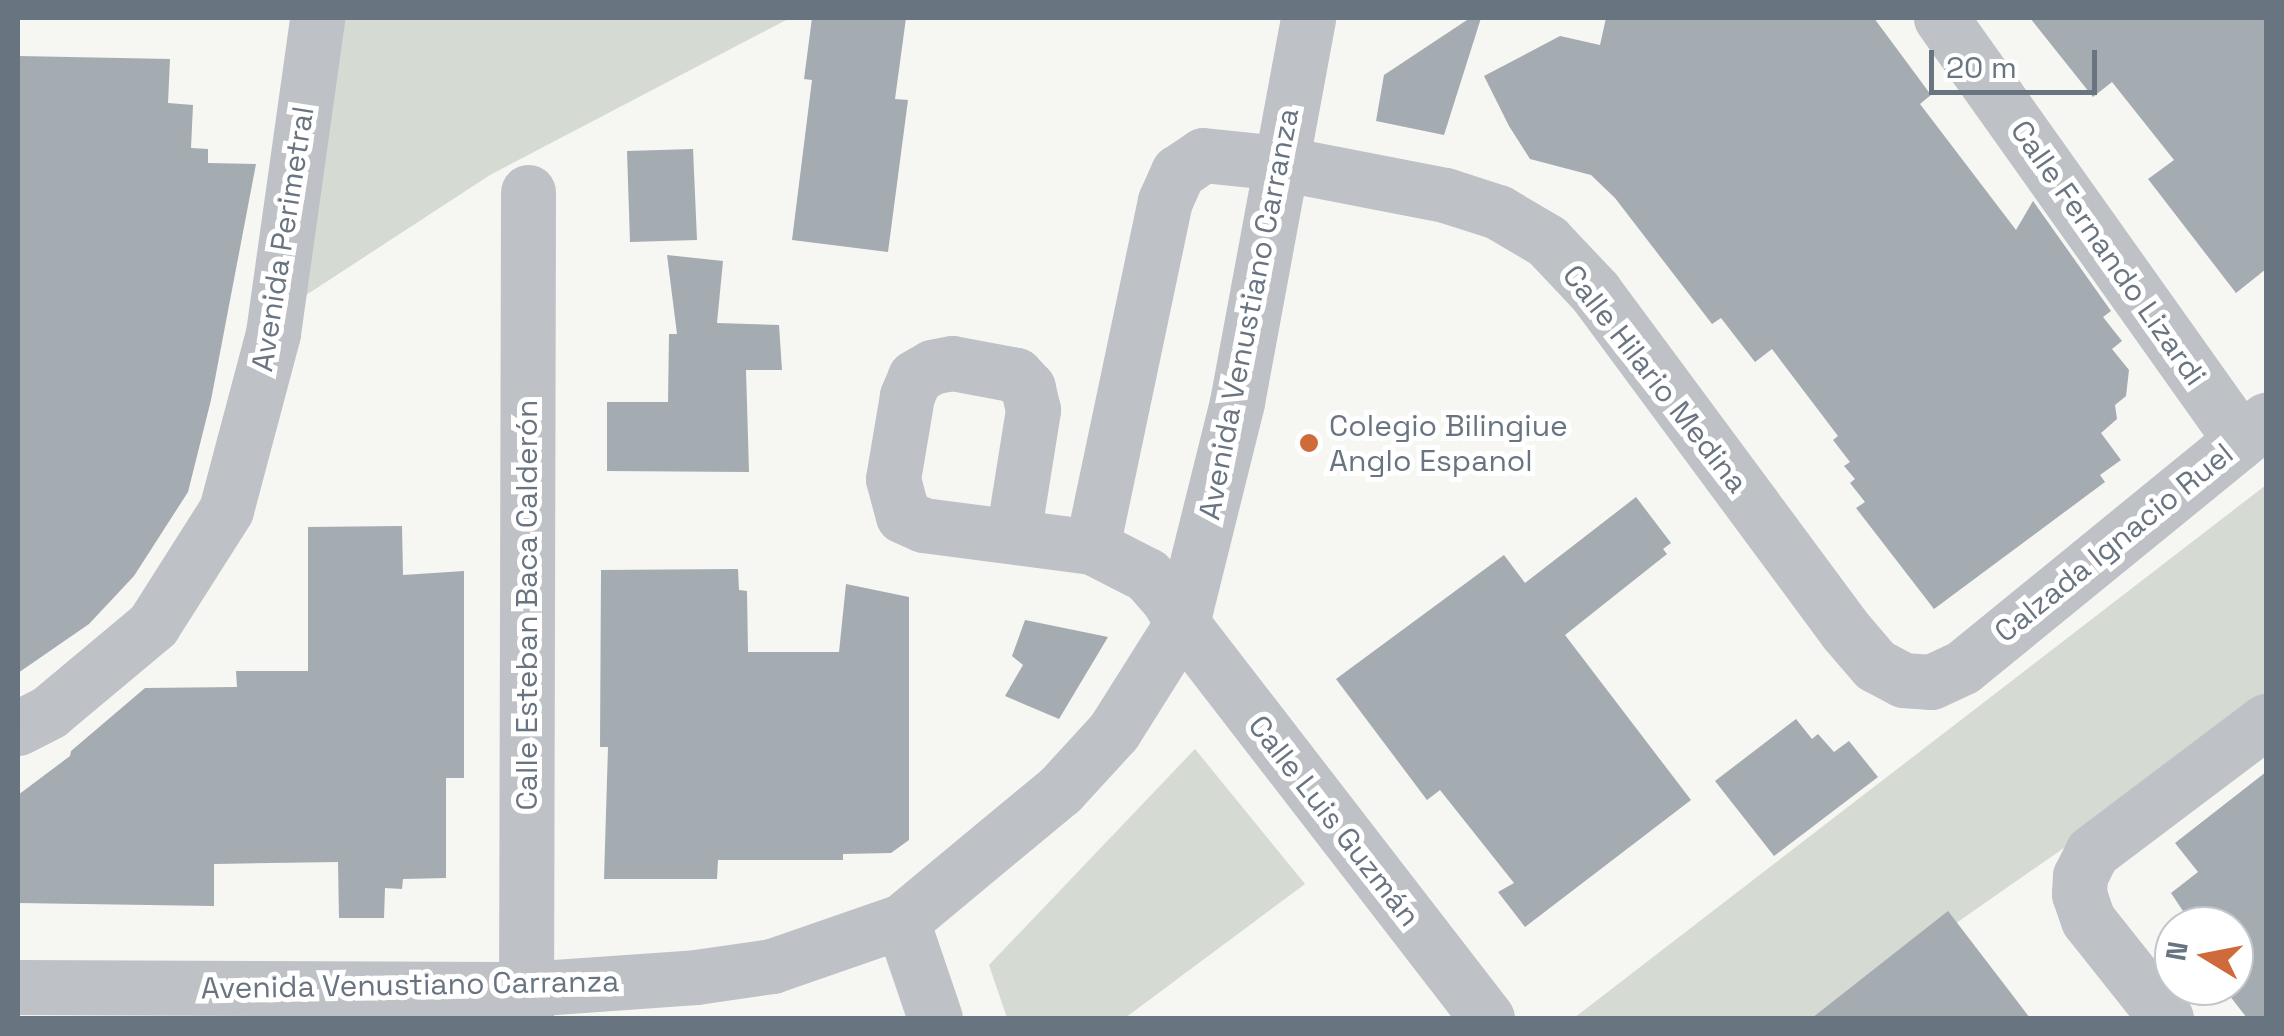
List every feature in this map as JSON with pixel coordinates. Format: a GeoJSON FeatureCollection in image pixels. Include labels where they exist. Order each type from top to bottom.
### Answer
{"type":"FeatureCollection","features":[{"type":"Feature","properties":{"kind":"street","name":"Avenida Perimetral"},"geometry":{"type":"LineString","coordinates":[[18,728],[49,712],[153,625],[226,510],[272,333],[317,18]]}},
{"type":"Feature","properties":{"kind":"street","name":"Avenida Venustiano Carranza"},"geometry":{"type":"LineString","coordinates":[[18,988],[526,1004],[772,966],[902,922],[1060,790],[1114,731],[1182,623],[1238,402],[1308,18]]}},
{"type":"Feature","properties":{"kind":"street","name":"Calle Fernando Lizardi"},"geometry":{"type":"LineString","coordinates":[[1941,18],[2254,430]]}},
{"type":"Feature","properties":{"kind":"street","name":"Calle Hilario Medina"},"geometry":{"type":"LineString","coordinates":[[1092,548],[1165,202],[1178,172],[1203,155],[1280,163],[1446,195],[1498,212],[1547,241],[1595,292],[1875,665],[1903,680],[1930,682],[1963,667]]}},
{"type":"Feature","properties":{"kind":"street","name":"Calle Esteban Baca Calderón"},"geometry":{"type":"LineString","coordinates":[[526,1004],[528,192]]}},
{"type":"Feature","properties":{"kind":"street","name":"Calzada Ignacio Ruel"},"geometry":{"type":"LineString","coordinates":[[1963,667],[2254,430]]}},
{"type":"Feature","properties":{"kind":"street","name":"Calle Luis Guzmán"},"geometry":{"type":"LineString","coordinates":[[1013,535],[1092,548],[1147,576],[1487,1018]]}},
{"type":"Feature","properties":{"kind":"street"},"geometry":{"type":"LineString","coordinates":[[2166,1018],[2088,920],[2079,894],[2080,876],[2092,852],[2266,721]]}},
{"type":"Feature","properties":{"kind":"street"},"geometry":{"type":"LineString","coordinates":[[902,922],[936,1018]]}},
{"type":"Feature","properties":{"kind":"shaded area"},"geometry":{"type":"Polygon","coordinates":[[[329,18],[790,18],[490,175],[300,299],[329,18]]]}},
{"type":"Feature","properties":{"kind":"shaded area"},"geometry":{"type":"Polygon","coordinates":[[[2266,485],[2266,707],[1820,1018],[1574,1018],[2266,485]]]}},
{"type":"Feature","properties":{"kind":"shaded area"},"geometry":{"type":"Polygon","coordinates":[[[1195,749],[1305,884],[1125,1018],[1007,1018],[989,965],[1195,749]]]}},
{"type":"Feature","properties":{"kind":"building"},"geometry":{"type":"Polygon","coordinates":[[[812,18],[906,18],[895,99],[908,100],[888,252],[792,240],[812,80],[804,79],[812,18]]]}},
{"type":"Feature","properties":{"kind":"building"},"geometry":{"type":"Polygon","coordinates":[[[1470,18],[1481,18],[1444,135],[1376,121],[1384,75],[1470,18]]]}},
{"type":"Feature","properties":{"kind":"building"},"geometry":{"type":"Polygon","coordinates":[[[1606,18],[1874,18],[1931,95],[1920,104],[2016,230],[2033,201],[2111,311],[2103,317],[2122,341],[2112,349],[2129,370],[2126,396],[2115,405],[2117,419],[2101,433],[2121,460],[2100,475],[2105,482],[1934,609],[1856,508],[1865,502],[1850,483],[1855,479],[1844,466],[1850,462],[1833,440],[1838,436],[1772,349],[1755,362],[1721,318],[1712,324],[1615,198],[1591,175],[1530,159],[1509,126],[1484,76],[1560,36],[1600,45],[1606,18]]]}},
{"type":"Feature","properties":{"kind":"building"},"geometry":{"type":"Polygon","coordinates":[[[2030,18],[2266,18],[2266,269],[2236,293],[2148,179],[2174,160],[2112,82],[2093,97],[2030,18]]]}},
{"type":"Feature","properties":{"kind":"building"},"geometry":{"type":"Polygon","coordinates":[[[18,56],[170,59],[168,103],[193,105],[191,148],[208,149],[208,163],[256,164],[211,400],[188,492],[134,576],[89,624],[18,673],[18,56]]]}},
{"type":"Feature","properties":{"kind":"building"},"geometry":{"type":"Polygon","coordinates":[[[693,149],[697,240],[630,242],[627,151],[693,149]]]}},
{"type":"Feature","properties":{"kind":"building"},"geometry":{"type":"Polygon","coordinates":[[[667,255],[723,261],[717,323],[779,325],[782,370],[746,370],[749,472],[607,471],[607,402],[668,402],[669,334],[677,334],[667,255]]]}},
{"type":"Feature","properties":{"kind":"building"},"geometry":{"type":"Polygon","coordinates":[[[1636,497],[1671,543],[1663,549],[1667,554],[1565,635],[1691,800],[1525,927],[1498,892],[1514,883],[1440,790],[1427,800],[1336,679],[1504,555],[1525,583],[1636,497]]]}},
{"type":"Feature","properties":{"kind":"building"},"geometry":{"type":"Polygon","coordinates":[[[402,526],[403,575],[464,571],[464,778],[446,778],[446,878],[403,879],[402,889],[385,888],[384,918],[339,918],[338,862],[214,864],[214,906],[18,903],[18,795],[70,756],[71,751],[145,688],[237,687],[236,671],[308,671],[308,527],[402,526]]]}},
{"type":"Feature","properties":{"kind":"building"},"geometry":{"type":"Polygon","coordinates":[[[738,569],[739,590],[747,591],[748,652],[839,652],[846,584],[909,597],[909,840],[891,853],[843,854],[843,860],[718,860],[717,879],[604,879],[608,747],[600,747],[601,570],[738,569]]]}},
{"type":"Feature","properties":{"kind":"building"},"geometry":{"type":"Polygon","coordinates":[[[1025,620],[1108,637],[1059,719],[1005,696],[1023,665],[1012,656],[1025,620]]]}},
{"type":"Feature","properties":{"kind":"building"},"geometry":{"type":"Polygon","coordinates":[[[1796,719],[1812,739],[1818,734],[1834,752],[1849,741],[1878,777],[1774,856],[1715,781],[1796,719]]]}},
{"type":"Feature","properties":{"kind":"building"},"geometry":{"type":"Polygon","coordinates":[[[2266,772],[2266,1018],[2247,1018],[2238,1006],[2254,1006],[2254,906],[2180,906],[2171,893],[2198,872],[2175,843],[2266,772]]]}},
{"type":"Feature","properties":{"kind":"building"},"geometry":{"type":"Polygon","coordinates":[[[1948,911],[2030,1018],[1812,1018],[1948,911]]]}},
{"type":"Feature","properties":{"kind":"place","name":"Colegio Bilingiue Anglo Espanol"},"geometry":{"type":"Point","coordinates":[1309,443]}}]}
